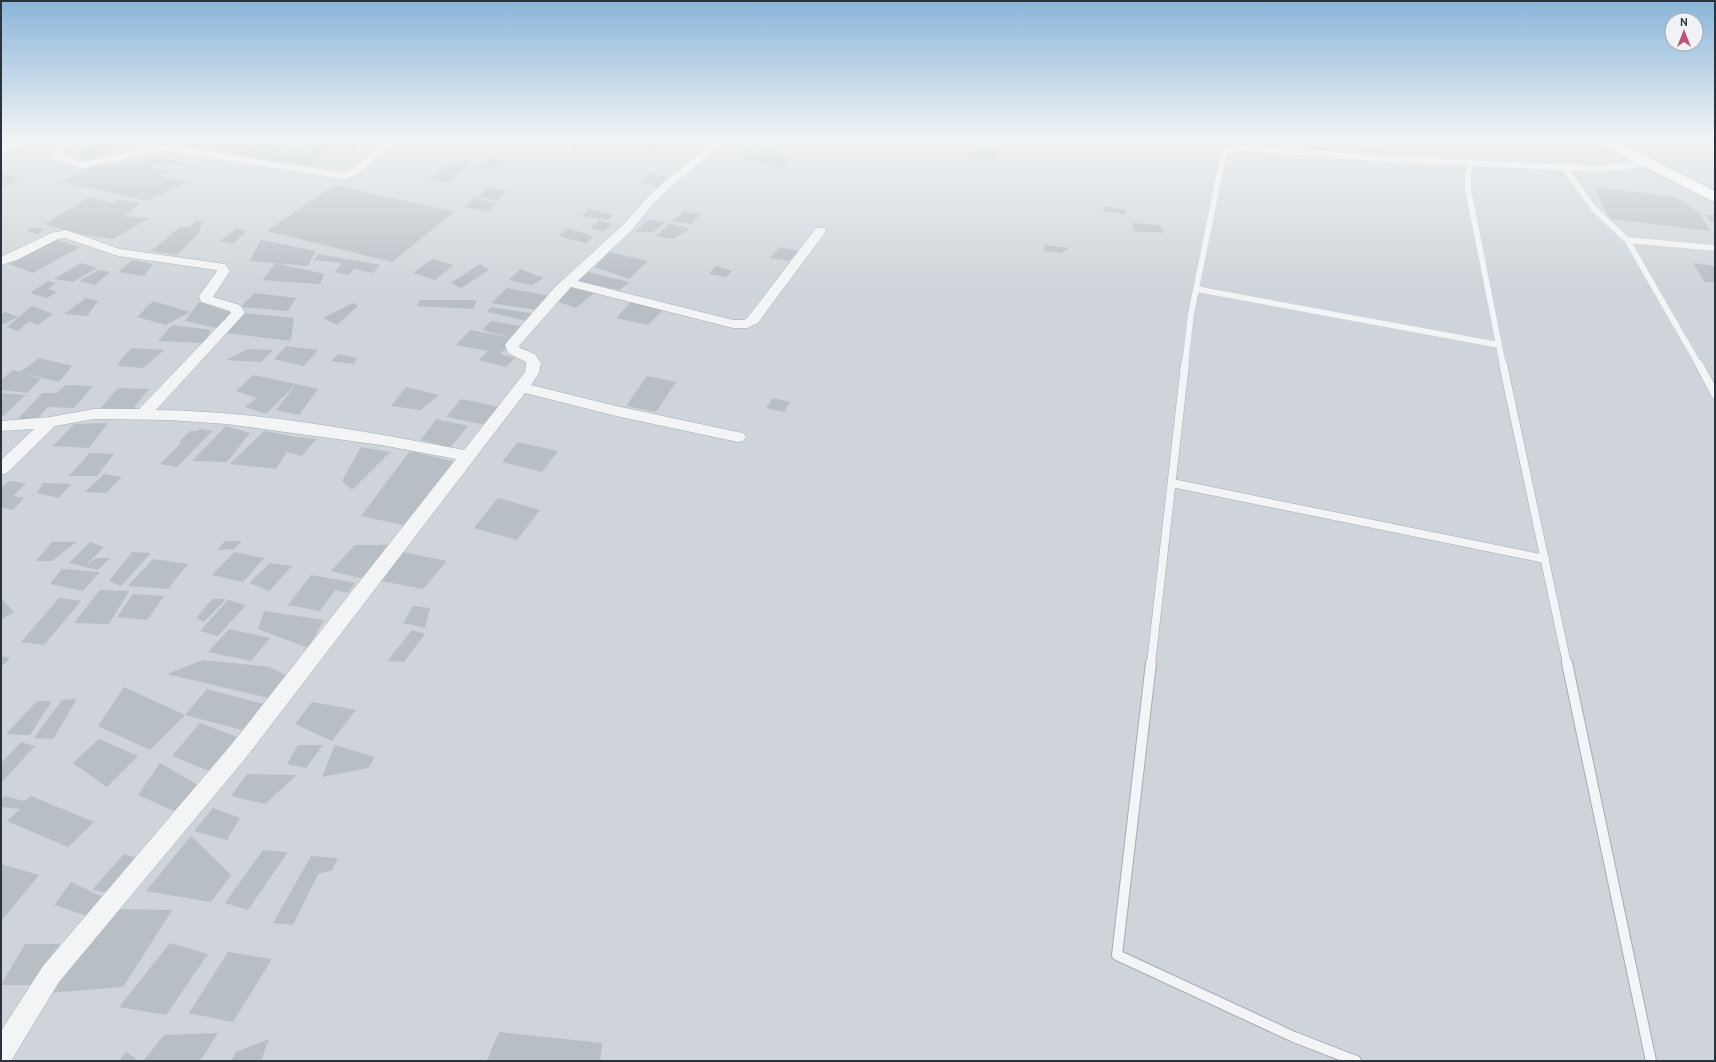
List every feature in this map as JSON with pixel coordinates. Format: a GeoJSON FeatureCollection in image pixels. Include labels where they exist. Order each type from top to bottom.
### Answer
{"type":"FeatureCollection","features":[{"type":"Feature","properties":{"kind":"main road"},"geometry":{"type":"LineString","coordinates":[[1698,189],[1715,197]]}},
{"type":"Feature","properties":{"kind":"street"},"geometry":{"type":"LineString","coordinates":[[1,1054],[51,974],[238,752],[532,373],[534,366],[533,361],[529,357],[513,350],[512,345],[568,282],[628,227],[664,189]]}},
{"type":"Feature","properties":{"kind":"street"},"geometry":{"type":"LineString","coordinates":[[568,282],[733,324],[747,324],[753,320],[820,231]]}},
{"type":"Feature","properties":{"kind":"street"},"geometry":{"type":"LineString","coordinates":[[1,261],[13,258],[55,236],[66,234],[118,252],[201,264],[220,268],[224,271],[206,296],[206,299],[235,308],[238,313],[143,414]]}},
{"type":"Feature","properties":{"kind":"street"},"geometry":{"type":"LineString","coordinates":[[521,387],[616,411],[738,437]]}},
{"type":"Feature","properties":{"kind":"street"},"geometry":{"type":"LineString","coordinates":[[1,426],[50,422],[94,414],[143,414],[226,418],[381,440],[467,456]]}},
{"type":"Feature","properties":{"kind":"street"},"geometry":{"type":"LineString","coordinates":[[1,469],[50,422]]}},
{"type":"Feature","properties":{"kind":"lane"},"geometry":{"type":"LineString","coordinates":[[1216,189],[1191,314],[1117,955],[1294,1037],[1356,1061]]}},
{"type":"Feature","properties":{"kind":"lane"},"geometry":{"type":"LineString","coordinates":[[1468,189],[1499,345],[1651,1061]]}},
{"type":"Feature","properties":{"kind":"lane"},"geometry":{"type":"LineString","coordinates":[[1579,189],[1594,209],[1627,240],[1682,333],[1715,394]]}},
{"type":"Feature","properties":{"kind":"lane"},"geometry":{"type":"LineString","coordinates":[[1627,240],[1715,248]]}},
{"type":"Feature","properties":{"kind":"lane"},"geometry":{"type":"LineString","coordinates":[[1196,289],[1499,345]]}},
{"type":"Feature","properties":{"kind":"lane"},"geometry":{"type":"LineString","coordinates":[[1172,483],[1545,559]]}},
{"type":"Feature","properties":{"kind":"shaded area"},"geometry":{"type":"Polygon","coordinates":[[[1,189],[1715,189],[1715,1061],[1,1061],[1,189]]]}},
{"type":"Feature","properties":{"kind":"building"},"geometry":{"type":"Polygon","coordinates":[[[91,189],[174,189],[148,201],[91,189]]]}},
{"type":"Feature","properties":{"kind":"building"},"geometry":{"type":"Polygon","coordinates":[[[329,189],[350,189],[454,212],[392,262],[267,231],[329,189]]]}},
{"type":"Feature","properties":{"kind":"building"},"geometry":{"type":"Polygon","coordinates":[[[487,189],[507,191],[497,200],[478,197],[487,189]]]}},
{"type":"Feature","properties":{"kind":"building"},"geometry":{"type":"Polygon","coordinates":[[[1595,189],[1607,189],[1676,197],[1699,213],[1711,231],[1610,219],[1595,189]]]}},
{"type":"Feature","properties":{"kind":"building"},"geometry":{"type":"Polygon","coordinates":[[[89,197],[112,203],[118,200],[140,203],[124,216],[150,218],[113,239],[73,233],[45,224],[89,197]]]}},
{"type":"Feature","properties":{"kind":"building"},"geometry":{"type":"Polygon","coordinates":[[[475,198],[497,203],[488,212],[464,207],[475,198]]]}},
{"type":"Feature","properties":{"kind":"building"},"geometry":{"type":"Polygon","coordinates":[[[1104,206],[1126,210],[1125,214],[1103,211],[1104,206]]]}},
{"type":"Feature","properties":{"kind":"building"},"geometry":{"type":"Polygon","coordinates":[[[589,209],[613,215],[608,220],[582,216],[589,209]]]}},
{"type":"Feature","properties":{"kind":"building"},"geometry":{"type":"Polygon","coordinates":[[[684,212],[701,214],[691,224],[672,221],[684,212]]]}},
{"type":"Feature","properties":{"kind":"building"},"geometry":{"type":"Polygon","coordinates":[[[1705,215],[1715,215],[1715,222],[1711,222],[1705,215]]]}},
{"type":"Feature","properties":{"kind":"building"},"geometry":{"type":"Polygon","coordinates":[[[600,220],[612,224],[604,231],[590,228],[600,220]]]}},
{"type":"Feature","properties":{"kind":"building"},"geometry":{"type":"Polygon","coordinates":[[[648,220],[665,222],[653,232],[635,232],[648,220]]]}},
{"type":"Feature","properties":{"kind":"building"},"geometry":{"type":"Polygon","coordinates":[[[196,221],[204,222],[199,228],[200,232],[177,255],[151,251],[180,227],[189,227],[196,221]]]}},
{"type":"Feature","properties":{"kind":"building"},"geometry":{"type":"Polygon","coordinates":[[[670,223],[690,229],[673,239],[655,236],[670,223]]]}},
{"type":"Feature","properties":{"kind":"building"},"geometry":{"type":"Polygon","coordinates":[[[1132,223],[1160,225],[1165,233],[1133,231],[1132,223]]]}},
{"type":"Feature","properties":{"kind":"building"},"geometry":{"type":"Polygon","coordinates":[[[32,227],[44,229],[38,234],[27,231],[32,227]]]}},
{"type":"Feature","properties":{"kind":"building"},"geometry":{"type":"Polygon","coordinates":[[[237,228],[246,232],[232,244],[220,241],[237,228]]]}},
{"type":"Feature","properties":{"kind":"building"},"geometry":{"type":"Polygon","coordinates":[[[569,228],[593,237],[586,243],[558,236],[569,228]]]}},
{"type":"Feature","properties":{"kind":"building"},"geometry":{"type":"Polygon","coordinates":[[[55,239],[80,247],[33,273],[8,264],[55,239]]]}},
{"type":"Feature","properties":{"kind":"building"},"geometry":{"type":"Polygon","coordinates":[[[261,240],[316,251],[308,266],[250,261],[261,240]]]}},
{"type":"Feature","properties":{"kind":"building"},"geometry":{"type":"Polygon","coordinates":[[[1045,245],[1069,248],[1061,253],[1044,251],[1045,245]]]}},
{"type":"Feature","properties":{"kind":"building"},"geometry":{"type":"Polygon","coordinates":[[[780,247],[800,251],[789,261],[769,258],[780,247]]]}},
{"type":"Feature","properties":{"kind":"building"},"geometry":{"type":"Polygon","coordinates":[[[609,252],[648,261],[629,279],[595,267],[609,252]]]}},
{"type":"Feature","properties":{"kind":"building"},"geometry":{"type":"Polygon","coordinates":[[[319,254],[380,265],[373,273],[354,269],[349,275],[335,272],[342,263],[314,260],[319,254]]]}},
{"type":"Feature","properties":{"kind":"building"},"geometry":{"type":"Polygon","coordinates":[[[432,259],[454,265],[435,280],[413,273],[432,259]]]}},
{"type":"Feature","properties":{"kind":"building"},"geometry":{"type":"Polygon","coordinates":[[[132,260],[153,264],[144,276],[119,272],[132,260]]]}},
{"type":"Feature","properties":{"kind":"building"},"geometry":{"type":"Polygon","coordinates":[[[81,263],[97,268],[73,282],[54,279],[81,263]]]}},
{"type":"Feature","properties":{"kind":"building"},"geometry":{"type":"Polygon","coordinates":[[[275,263],[324,274],[320,284],[263,280],[275,263]]]}},
{"type":"Feature","properties":{"kind":"building"},"geometry":{"type":"Polygon","coordinates":[[[1693,263],[1715,266],[1715,282],[1705,282],[1693,263]]]}},
{"type":"Feature","properties":{"kind":"building"},"geometry":{"type":"Polygon","coordinates":[[[480,264],[489,270],[461,288],[451,283],[480,264]]]}},
{"type":"Feature","properties":{"kind":"building"},"geometry":{"type":"Polygon","coordinates":[[[716,266],[732,271],[726,277],[709,274],[716,266]]]}},
{"type":"Feature","properties":{"kind":"building"},"geometry":{"type":"Polygon","coordinates":[[[520,269],[544,278],[532,285],[509,280],[520,269]]]}},
{"type":"Feature","properties":{"kind":"building"},"geometry":{"type":"Polygon","coordinates":[[[99,270],[110,272],[95,285],[79,281],[99,270]]]}},
{"type":"Feature","properties":{"kind":"building"},"geometry":{"type":"Polygon","coordinates":[[[584,271],[629,282],[620,290],[573,280],[584,271]]]}},
{"type":"Feature","properties":{"kind":"building"},"geometry":{"type":"Polygon","coordinates":[[[48,281],[56,283],[48,289],[57,292],[47,298],[30,293],[48,281]]]}},
{"type":"Feature","properties":{"kind":"building"},"geometry":{"type":"Polygon","coordinates":[[[564,286],[594,293],[576,308],[553,300],[564,286]]]}},
{"type":"Feature","properties":{"kind":"building"},"geometry":{"type":"Polygon","coordinates":[[[507,288],[550,296],[536,310],[491,303],[507,288]]]}},
{"type":"Feature","properties":{"kind":"building"},"geometry":{"type":"Polygon","coordinates":[[[254,293],[296,298],[288,311],[241,307],[254,293]]]}},
{"type":"Feature","properties":{"kind":"building"},"geometry":{"type":"Polygon","coordinates":[[[86,298],[98,301],[87,316],[64,314],[86,298]]]}},
{"type":"Feature","properties":{"kind":"building"},"geometry":{"type":"Polygon","coordinates":[[[420,300],[477,300],[473,309],[417,306],[420,300]]]}},
{"type":"Feature","properties":{"kind":"building"},"geometry":{"type":"Polygon","coordinates":[[[153,301],[190,312],[166,325],[137,317],[153,301]]]}},
{"type":"Feature","properties":{"kind":"building"},"geometry":{"type":"Polygon","coordinates":[[[632,301],[664,309],[648,325],[616,318],[632,301]]]}},
{"type":"Feature","properties":{"kind":"building"},"geometry":{"type":"Polygon","coordinates":[[[199,302],[232,313],[217,328],[185,321],[199,302]]]}},
{"type":"Feature","properties":{"kind":"building"},"geometry":{"type":"Polygon","coordinates":[[[353,303],[358,306],[337,325],[323,318],[353,303]]]}},
{"type":"Feature","properties":{"kind":"building"},"geometry":{"type":"Polygon","coordinates":[[[32,306],[53,314],[38,325],[29,321],[18,331],[7,327],[32,306]]]}},
{"type":"Feature","properties":{"kind":"building"},"geometry":{"type":"Polygon","coordinates":[[[491,307],[536,314],[527,321],[487,312],[491,307]]]}},
{"type":"Feature","properties":{"kind":"building"},"geometry":{"type":"Polygon","coordinates":[[[6,312],[18,317],[1,324],[1,314],[6,312]]]}},
{"type":"Feature","properties":{"kind":"building"},"geometry":{"type":"Polygon","coordinates":[[[243,313],[294,318],[291,341],[225,333],[243,313]]]}},
{"type":"Feature","properties":{"kind":"building"},"geometry":{"type":"Polygon","coordinates":[[[491,321],[528,327],[500,354],[515,358],[506,367],[479,360],[488,351],[456,345],[470,330],[513,338],[482,330],[491,321]]]}},
{"type":"Feature","properties":{"kind":"building"},"geometry":{"type":"Polygon","coordinates":[[[172,325],[211,330],[204,343],[158,341],[172,325]]]}},
{"type":"Feature","properties":{"kind":"building"},"geometry":{"type":"Polygon","coordinates":[[[286,346],[318,350],[304,366],[274,359],[286,346]]]}},
{"type":"Feature","properties":{"kind":"building"},"geometry":{"type":"Polygon","coordinates":[[[132,348],[164,350],[143,368],[117,366],[122,358],[132,348]]]}},
{"type":"Feature","properties":{"kind":"building"},"geometry":{"type":"Polygon","coordinates":[[[248,349],[273,350],[261,362],[226,360],[248,349]]]}},
{"type":"Feature","properties":{"kind":"building"},"geometry":{"type":"Polygon","coordinates":[[[339,354],[357,358],[354,364],[331,361],[339,354]]]}},
{"type":"Feature","properties":{"kind":"building"},"geometry":{"type":"Polygon","coordinates":[[[39,358],[72,366],[59,382],[22,373],[41,379],[27,393],[1,390],[1,380],[13,370],[20,372],[39,358]]]}},
{"type":"Feature","properties":{"kind":"building"},"geometry":{"type":"Polygon","coordinates":[[[253,375],[296,384],[266,414],[245,407],[257,398],[236,391],[253,375]]]}},
{"type":"Feature","properties":{"kind":"building"},"geometry":{"type":"Polygon","coordinates":[[[647,376],[676,382],[656,412],[626,406],[647,376]]]}},
{"type":"Feature","properties":{"kind":"building"},"geometry":{"type":"Polygon","coordinates":[[[296,384],[318,389],[299,415],[276,410],[296,384]]]}},
{"type":"Feature","properties":{"kind":"building"},"geometry":{"type":"Polygon","coordinates":[[[65,385],[93,386],[74,408],[48,407],[35,421],[17,420],[42,393],[57,393],[65,385]]]}},
{"type":"Feature","properties":{"kind":"building"},"geometry":{"type":"Polygon","coordinates":[[[406,387],[439,395],[421,410],[391,406],[406,387]]]}},
{"type":"Feature","properties":{"kind":"building"},"geometry":{"type":"Polygon","coordinates":[[[118,388],[149,389],[133,409],[101,408],[118,388]]]}},
{"type":"Feature","properties":{"kind":"building"},"geometry":{"type":"Polygon","coordinates":[[[1,393],[26,395],[3,416],[1,416],[1,393]]]}},
{"type":"Feature","properties":{"kind":"building"},"geometry":{"type":"Polygon","coordinates":[[[773,398],[790,402],[784,412],[766,408],[773,398]]]}},
{"type":"Feature","properties":{"kind":"building"},"geometry":{"type":"Polygon","coordinates":[[[461,399],[499,407],[487,425],[446,417],[461,399]]]}},
{"type":"Feature","properties":{"kind":"building"},"geometry":{"type":"Polygon","coordinates":[[[436,419],[468,426],[450,448],[421,440],[436,419]]]}},
{"type":"Feature","properties":{"kind":"building"},"geometry":{"type":"Polygon","coordinates":[[[108,423],[89,448],[53,446],[74,424],[108,423]]]}},
{"type":"Feature","properties":{"kind":"building"},"geometry":{"type":"Polygon","coordinates":[[[226,426],[250,433],[227,462],[192,461],[226,426]]]}},
{"type":"Feature","properties":{"kind":"building"},"geometry":{"type":"Polygon","coordinates":[[[200,429],[212,431],[177,467],[160,464],[181,443],[179,442],[190,431],[197,431],[200,429]]]}},
{"type":"Feature","properties":{"kind":"building"},"geometry":{"type":"Polygon","coordinates":[[[264,431],[316,439],[302,456],[287,452],[276,469],[230,464],[264,431]]]}},
{"type":"Feature","properties":{"kind":"building"},"geometry":{"type":"Polygon","coordinates":[[[518,442],[558,451],[542,472],[502,462],[518,442]]]}},
{"type":"Feature","properties":{"kind":"building"},"geometry":{"type":"Polygon","coordinates":[[[361,447],[390,452],[352,490],[342,481],[361,447]]]}},
{"type":"Feature","properties":{"kind":"building"},"geometry":{"type":"Polygon","coordinates":[[[410,451],[456,462],[407,526],[361,516],[410,451]]]}},
{"type":"Feature","properties":{"kind":"building"},"geometry":{"type":"Polygon","coordinates":[[[90,453],[114,454],[97,476],[69,476],[90,453]]]}},
{"type":"Feature","properties":{"kind":"building"},"geometry":{"type":"Polygon","coordinates":[[[104,474],[122,477],[106,493],[85,492],[104,474]]]}},
{"type":"Feature","properties":{"kind":"building"},"geometry":{"type":"Polygon","coordinates":[[[9,481],[26,483],[13,496],[24,498],[13,510],[1,507],[1,488],[9,481]]]}},
{"type":"Feature","properties":{"kind":"building"},"geometry":{"type":"Polygon","coordinates":[[[43,483],[71,484],[59,498],[37,493],[43,483]]]}},
{"type":"Feature","properties":{"kind":"building"},"geometry":{"type":"Polygon","coordinates":[[[498,498],[540,510],[517,540],[474,528],[498,498]]]}},
{"type":"Feature","properties":{"kind":"building"},"geometry":{"type":"Polygon","coordinates":[[[225,541],[242,541],[234,549],[218,550],[225,541]]]}},
{"type":"Feature","properties":{"kind":"building"},"geometry":{"type":"Polygon","coordinates":[[[52,542],[76,542],[52,561],[36,561],[52,542]]]}},
{"type":"Feature","properties":{"kind":"building"},"geometry":{"type":"Polygon","coordinates":[[[90,542],[104,547],[85,566],[96,558],[110,558],[98,570],[69,563],[90,542]]]}},
{"type":"Feature","properties":{"kind":"building"},"geometry":{"type":"Polygon","coordinates":[[[355,545],[391,545],[365,579],[331,571],[355,545]]]}},
{"type":"Feature","properties":{"kind":"building"},"geometry":{"type":"Polygon","coordinates":[[[132,552],[151,553],[121,586],[109,581],[132,552]]]}},
{"type":"Feature","properties":{"kind":"building"},"geometry":{"type":"Polygon","coordinates":[[[234,552],[264,558],[243,582],[212,575],[234,552]]]}},
{"type":"Feature","properties":{"kind":"building"},"geometry":{"type":"Polygon","coordinates":[[[402,552],[447,561],[423,589],[382,581],[402,552]]]}},
{"type":"Feature","properties":{"kind":"building"},"geometry":{"type":"Polygon","coordinates":[[[153,559],[188,564],[168,589],[128,586],[153,559]]]}},
{"type":"Feature","properties":{"kind":"building"},"geometry":{"type":"Polygon","coordinates":[[[270,563],[292,566],[269,591],[249,583],[270,563]]]}},
{"type":"Feature","properties":{"kind":"building"},"geometry":{"type":"Polygon","coordinates":[[[62,569],[100,572],[83,591],[50,584],[62,569]]]}},
{"type":"Feature","properties":{"kind":"building"},"geometry":{"type":"Polygon","coordinates":[[[311,575],[355,583],[348,593],[335,590],[320,611],[288,605],[311,575]]]}},
{"type":"Feature","properties":{"kind":"building"},"geometry":{"type":"Polygon","coordinates":[[[100,590],[129,591],[109,624],[74,623],[100,590]]]}},
{"type":"Feature","properties":{"kind":"building"},"geometry":{"type":"Polygon","coordinates":[[[133,594],[164,596],[147,620],[117,617],[133,594]]]}},
{"type":"Feature","properties":{"kind":"building"},"geometry":{"type":"Polygon","coordinates":[[[1,598],[14,612],[1,620],[1,598]]]}},
{"type":"Feature","properties":{"kind":"building"},"geometry":{"type":"Polygon","coordinates":[[[59,598],[81,601],[44,645],[21,642],[59,598]]]}},
{"type":"Feature","properties":{"kind":"building"},"geometry":{"type":"Polygon","coordinates":[[[212,599],[226,599],[204,622],[196,618],[212,599]]]}},
{"type":"Feature","properties":{"kind":"building"},"geometry":{"type":"Polygon","coordinates":[[[228,600],[246,605],[218,636],[200,631],[228,600]]]}},
{"type":"Feature","properties":{"kind":"building"},"geometry":{"type":"Polygon","coordinates":[[[413,606],[430,608],[425,628],[403,623],[413,606]]]}},
{"type":"Feature","properties":{"kind":"building"},"geometry":{"type":"Polygon","coordinates":[[[264,611],[324,620],[308,648],[258,629],[264,611]]]}},
{"type":"Feature","properties":{"kind":"building"},"geometry":{"type":"Polygon","coordinates":[[[229,629],[270,638],[251,661],[208,652],[229,629]]]}},
{"type":"Feature","properties":{"kind":"building"},"geometry":{"type":"Polygon","coordinates":[[[412,630],[425,634],[404,662],[387,661],[412,630]]]}},
{"type":"Feature","properties":{"kind":"building"},"geometry":{"type":"Polygon","coordinates":[[[1,656],[10,658],[1,667],[1,656]]]}},
{"type":"Feature","properties":{"kind":"building"},"geometry":{"type":"Polygon","coordinates":[[[203,660],[269,667],[290,677],[273,699],[167,674],[203,660]]]}},
{"type":"Feature","properties":{"kind":"building"},"geometry":{"type":"Polygon","coordinates":[[[124,687],[185,715],[150,750],[98,726],[124,687]]]}},
{"type":"Feature","properties":{"kind":"building"},"geometry":{"type":"Polygon","coordinates":[[[207,689],[267,705],[246,731],[185,715],[207,689]]]}},
{"type":"Feature","properties":{"kind":"building"},"geometry":{"type":"Polygon","coordinates":[[[77,699],[53,739],[34,738],[62,700],[77,699]]]}},
{"type":"Feature","properties":{"kind":"building"},"geometry":{"type":"Polygon","coordinates":[[[37,701],[52,701],[30,735],[6,734],[37,701]]]}},
{"type":"Feature","properties":{"kind":"building"},"geometry":{"type":"Polygon","coordinates":[[[312,702],[356,710],[332,741],[295,724],[312,702]]]}},
{"type":"Feature","properties":{"kind":"building"},"geometry":{"type":"Polygon","coordinates":[[[200,723],[237,737],[209,771],[172,756],[200,723]]]}},
{"type":"Feature","properties":{"kind":"building"},"geometry":{"type":"Polygon","coordinates":[[[99,739],[138,756],[107,787],[73,763],[99,739]]]}},
{"type":"Feature","properties":{"kind":"building"},"geometry":{"type":"Polygon","coordinates":[[[21,742],[35,746],[3,781],[1,780],[1,763],[21,742]]]}},
{"type":"Feature","properties":{"kind":"building"},"geometry":{"type":"Polygon","coordinates":[[[298,745],[323,745],[306,768],[287,764],[298,745]]]}},
{"type":"Feature","properties":{"kind":"building"},"geometry":{"type":"Polygon","coordinates":[[[335,745],[375,757],[368,768],[322,777],[335,745]]]}},
{"type":"Feature","properties":{"kind":"building"},"geometry":{"type":"Polygon","coordinates":[[[160,763],[196,784],[195,788],[174,811],[138,795],[160,763]]]}},
{"type":"Feature","properties":{"kind":"building"},"geometry":{"type":"Polygon","coordinates":[[[247,774],[297,775],[265,804],[231,796],[247,774]]]}},
{"type":"Feature","properties":{"kind":"building"},"geometry":{"type":"Polygon","coordinates":[[[5,796],[24,801],[31,796],[94,822],[68,847],[7,821],[20,809],[1,807],[1,800],[5,796]]]}},
{"type":"Feature","properties":{"kind":"building"},"geometry":{"type":"Polygon","coordinates":[[[213,808],[240,818],[227,840],[194,831],[213,808]]]}},
{"type":"Feature","properties":{"kind":"building"},"geometry":{"type":"Polygon","coordinates":[[[191,836],[231,875],[211,902],[146,891],[191,836]]]}},
{"type":"Feature","properties":{"kind":"building"},"geometry":{"type":"Polygon","coordinates":[[[263,850],[288,852],[248,910],[225,903],[263,850]]]}},
{"type":"Feature","properties":{"kind":"building"},"geometry":{"type":"Polygon","coordinates":[[[124,854],[141,860],[110,893],[92,890],[124,854]]]}},
{"type":"Feature","properties":{"kind":"building"},"geometry":{"type":"Polygon","coordinates":[[[311,856],[338,858],[332,870],[318,874],[293,925],[273,923],[311,856]]]}},
{"type":"Feature","properties":{"kind":"building"},"geometry":{"type":"Polygon","coordinates":[[[1,864],[39,875],[1,921],[1,864]]]}},
{"type":"Feature","properties":{"kind":"building"},"geometry":{"type":"Polygon","coordinates":[[[71,882],[109,900],[90,917],[54,905],[71,882]]]}},
{"type":"Feature","properties":{"kind":"building"},"geometry":{"type":"Polygon","coordinates":[[[114,909],[172,910],[123,987],[47,993],[114,909]]]}},
{"type":"Feature","properties":{"kind":"building"},"geometry":{"type":"Polygon","coordinates":[[[170,943],[208,954],[166,1015],[119,1007],[170,943]]]}},
{"type":"Feature","properties":{"kind":"building"},"geometry":{"type":"Polygon","coordinates":[[[25,944],[60,944],[30,985],[1,985],[25,944]]]}},
{"type":"Feature","properties":{"kind":"building"},"geometry":{"type":"Polygon","coordinates":[[[228,952],[272,959],[233,1022],[189,1013],[228,952]]]}},
{"type":"Feature","properties":{"kind":"building"},"geometry":{"type":"Polygon","coordinates":[[[499,1032],[602,1043],[600,1061],[489,1061],[487,1060],[499,1032]]]}},
{"type":"Feature","properties":{"kind":"building"},"geometry":{"type":"Polygon","coordinates":[[[218,1033],[200,1061],[143,1061],[164,1035],[218,1033]]]}},
{"type":"Feature","properties":{"kind":"building"},"geometry":{"type":"Polygon","coordinates":[[[269,1039],[261,1061],[231,1061],[236,1052],[269,1039]]]}},
{"type":"Feature","properties":{"kind":"building"},"geometry":{"type":"Polygon","coordinates":[[[126,1052],[136,1059],[135,1061],[119,1061],[126,1052]]]}}]}
